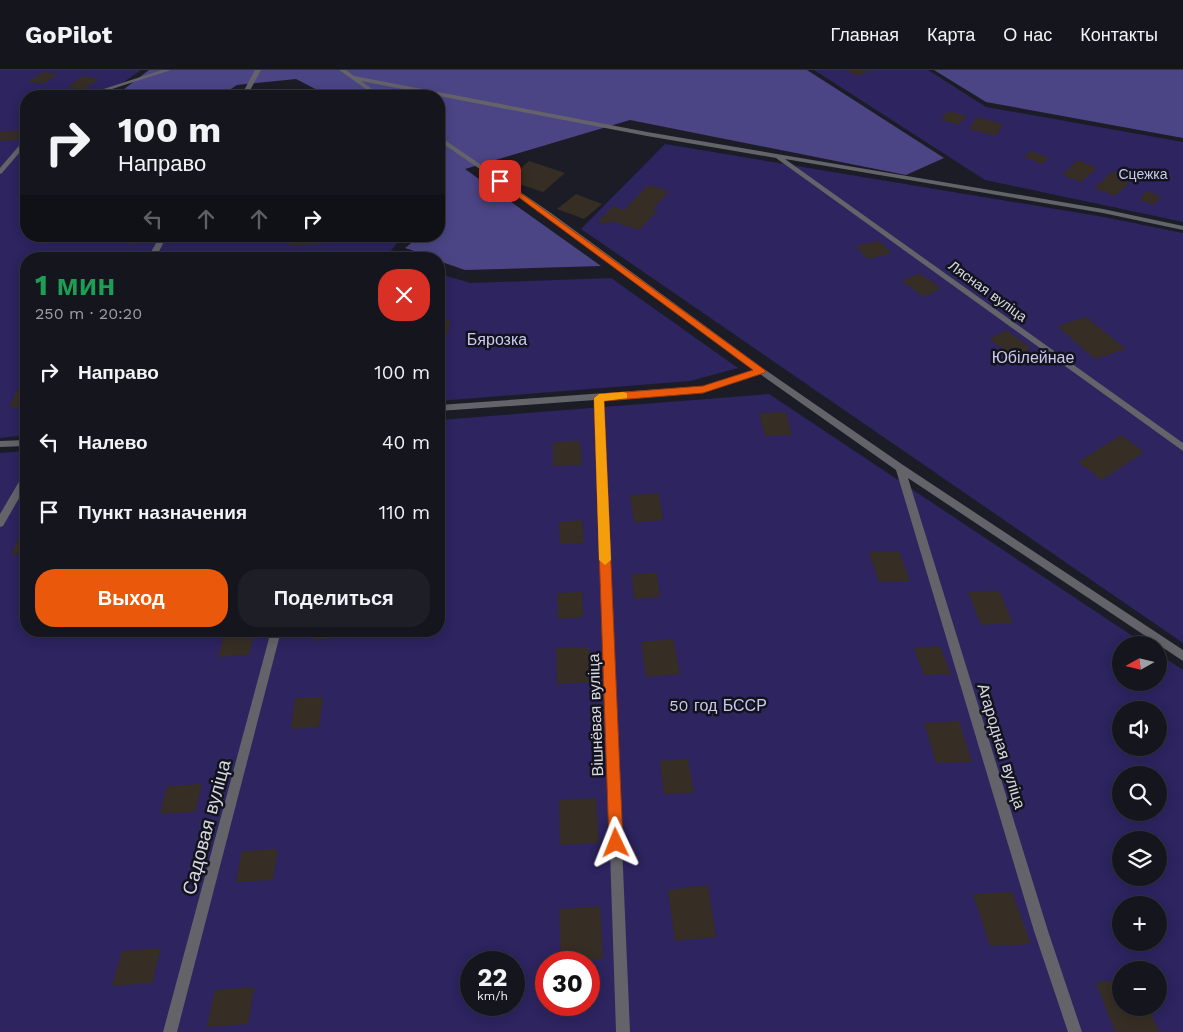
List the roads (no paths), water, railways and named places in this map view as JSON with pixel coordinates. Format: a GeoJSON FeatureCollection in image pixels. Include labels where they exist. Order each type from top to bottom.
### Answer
{"type":"FeatureCollection","features":[{"type":"Feature","properties":{"kind":"street"},"geometry":{"type":"LineString","coordinates":[[104,90],[168,70]]}},
{"type":"Feature","properties":{"kind":"street"},"geometry":{"type":"LineString","coordinates":[[247,90],[258,70]]}},
{"type":"Feature","properties":{"kind":"street"},"geometry":{"type":"LineString","coordinates":[[342,70],[370,90]]}},
{"type":"Feature","properties":{"kind":"street"},"geometry":{"type":"LineString","coordinates":[[351,77],[421,90]]}},
{"type":"Feature","properties":{"kind":"street"},"geometry":{"type":"LineString","coordinates":[[445,94],[777,156],[1103,211],[1183,228]]}},
{"type":"Feature","properties":{"kind":"street"},"geometry":{"type":"LineString","coordinates":[[445,142],[549,214],[761,371],[900,468],[1183,656]]}},
{"type":"Feature","properties":{"kind":"street"},"geometry":{"type":"LineString","coordinates":[[0,172],[20,148]]}},
{"type":"Feature","properties":{"kind":"street","name":"Лясная вуліца"},"geometry":{"type":"LineString","coordinates":[[777,156],[1183,448]]}},
{"type":"Feature","properties":{"kind":"street"},"geometry":{"type":"LineString","coordinates":[[445,408],[703,389],[761,371]]}},
{"type":"Feature","properties":{"kind":"street","name":"Вішнёвая вуліца"},"geometry":{"type":"LineString","coordinates":[[599,398],[624,1032]]}},
{"type":"Feature","properties":{"kind":"street"},"geometry":{"type":"LineString","coordinates":[[0,444],[20,443]]}},
{"type":"Feature","properties":{"kind":"street","name":"Агародная вуліца"},"geometry":{"type":"LineString","coordinates":[[900,468],[1041,931],[1075,1032]]}},
{"type":"Feature","properties":{"kind":"street"},"geometry":{"type":"LineString","coordinates":[[0,523],[20,488]]}},
{"type":"Feature","properties":{"kind":"street","name":"Садовая вуліца"},"geometry":{"type":"LineString","coordinates":[[170,1032],[274,637]]}},
{"type":"Feature","properties":{"kind":"park label","name":"Сцежка"},"geometry":{"type":"Point","coordinates":[1143,174]}},
{"type":"Feature","properties":{"kind":"park label","name":"Бярозка"},"geometry":{"type":"Point","coordinates":[497,339]}},
{"type":"Feature","properties":{"kind":"park label","name":"Юбілейнае"},"geometry":{"type":"Point","coordinates":[1033,357]}},
{"type":"Feature","properties":{"kind":"park label","name":"50 год БССР"},"geometry":{"type":"Point","coordinates":[718,705]}}]}
